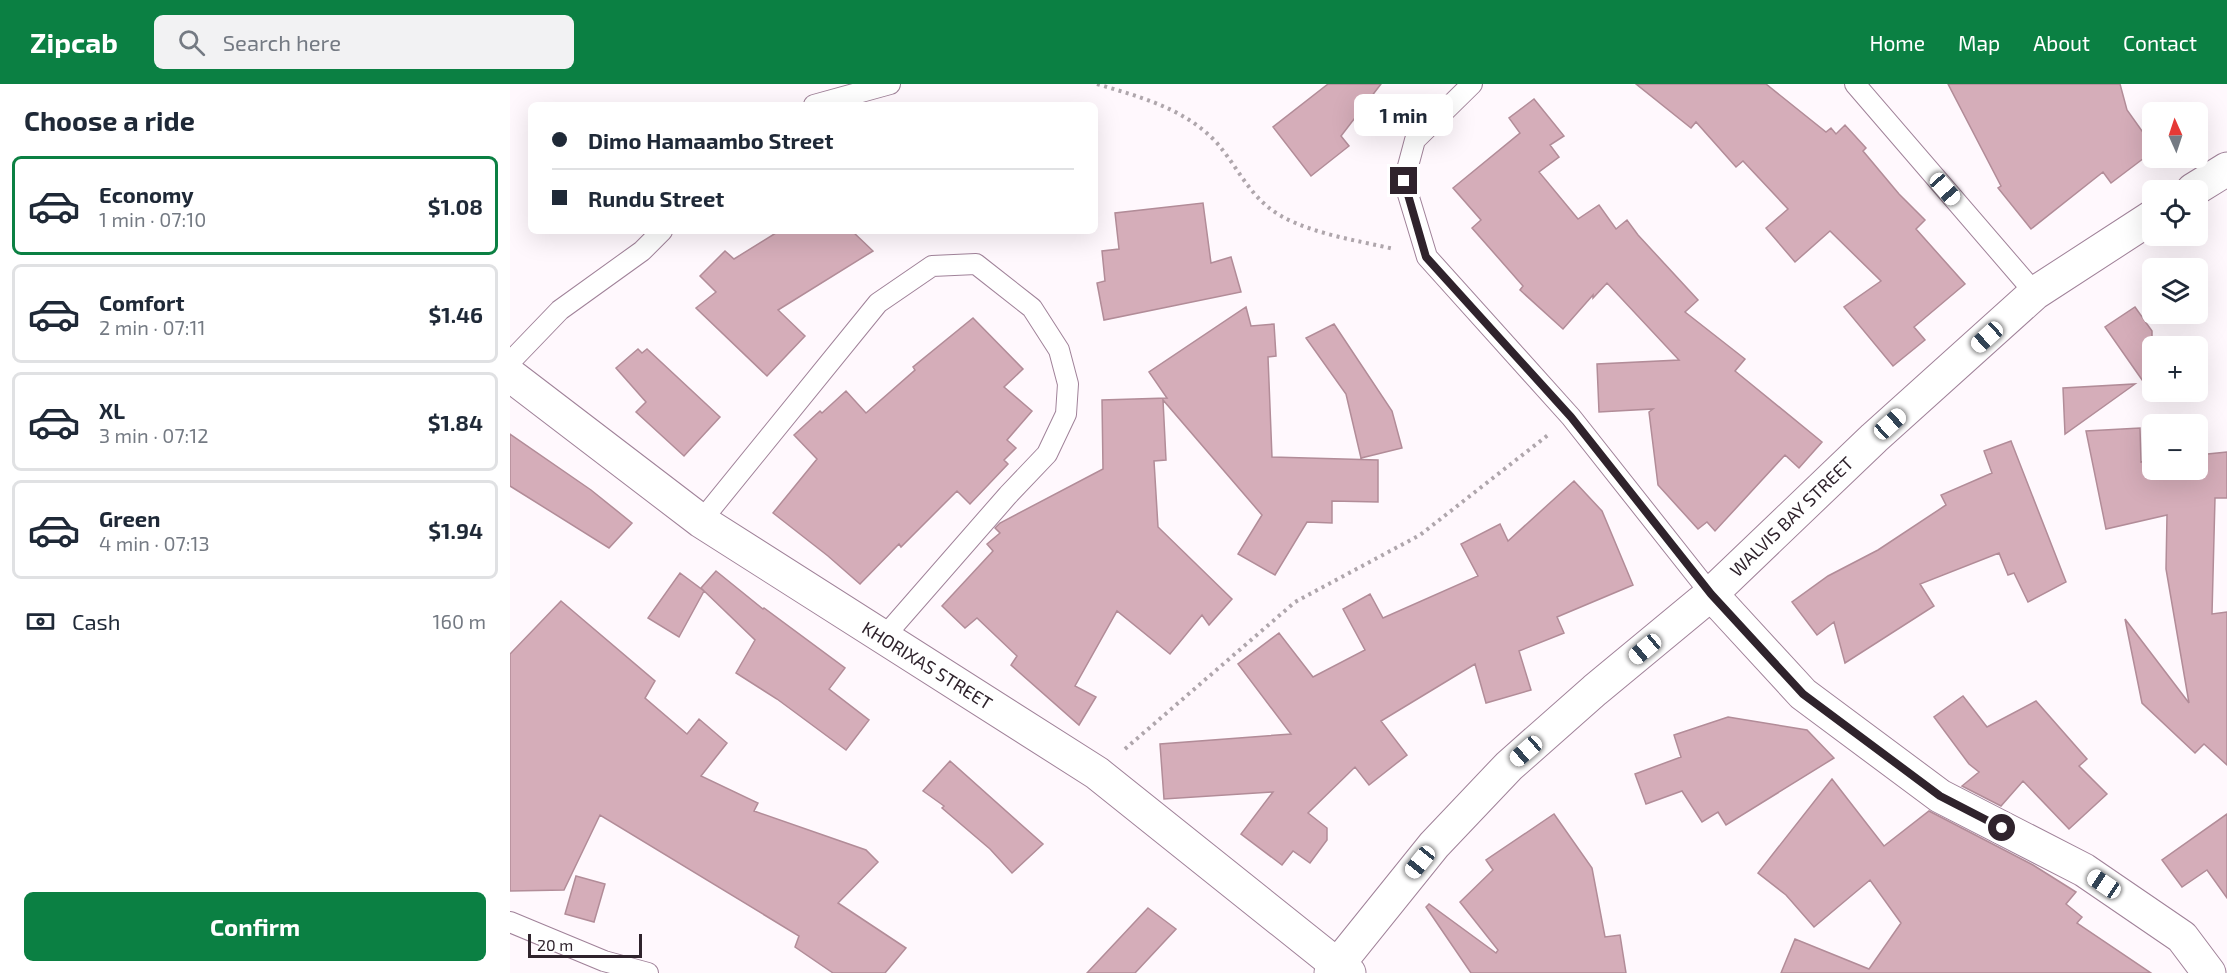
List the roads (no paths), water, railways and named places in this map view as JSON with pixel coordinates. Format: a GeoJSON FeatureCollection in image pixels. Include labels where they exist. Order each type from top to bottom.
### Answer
{"type":"FeatureCollection","features":[{"type":"Feature","properties":{"kind":"street"},"geometry":{"type":"LineString","coordinates":[[2208,181],[2227,169]]}},
{"type":"Feature","properties":{"kind":"street","name":"WALVIS BAY STREET"},"geometry":{"type":"LineString","coordinates":[[1339,970],[1434,845],[1509,766],[1595,690],[1711,594],[1874,438],[2035,293],[2142,223]]}},
{"type":"Feature","properties":{"kind":"street","name":"KHORIXAS STREET"},"geometry":{"type":"LineString","coordinates":[[510,375],[700,521],[1097,773],[1339,970]]}},
{"type":"Feature","properties":{"kind":"street"},"geometry":{"type":"LineString","coordinates":[[1711,594],[1803,694],[1940,796],[2084,870],[2172,930],[2182,937],[2210,973]]}},
{"type":"Feature","properties":{"kind":"lane"},"geometry":{"type":"LineString","coordinates":[[825,102],[890,84]]}},
{"type":"Feature","properties":{"kind":"lane"},"geometry":{"type":"LineString","coordinates":[[1473,84],[1414,140],[1404,181],[1426,257],[1571,417],[1711,594]]}},
{"type":"Feature","properties":{"kind":"lane"},"geometry":{"type":"LineString","coordinates":[[1855,84],[2035,293]]}},
{"type":"Feature","properties":{"kind":"lane"},"geometry":{"type":"LineString","coordinates":[[510,362],[560,310],[642,251],[659,234]]}},
{"type":"Feature","properties":{"kind":"lane"},"geometry":{"type":"LineString","coordinates":[[700,521],[878,303],[932,266],[976,264],[1032,308],[1059,350],[1068,384],[1066,414],[1047,454],[1008,495],[883,638]]}},
{"type":"Feature","properties":{"kind":"lane"},"geometry":{"type":"LineString","coordinates":[[510,922],[604,961],[648,973]]}}]}
